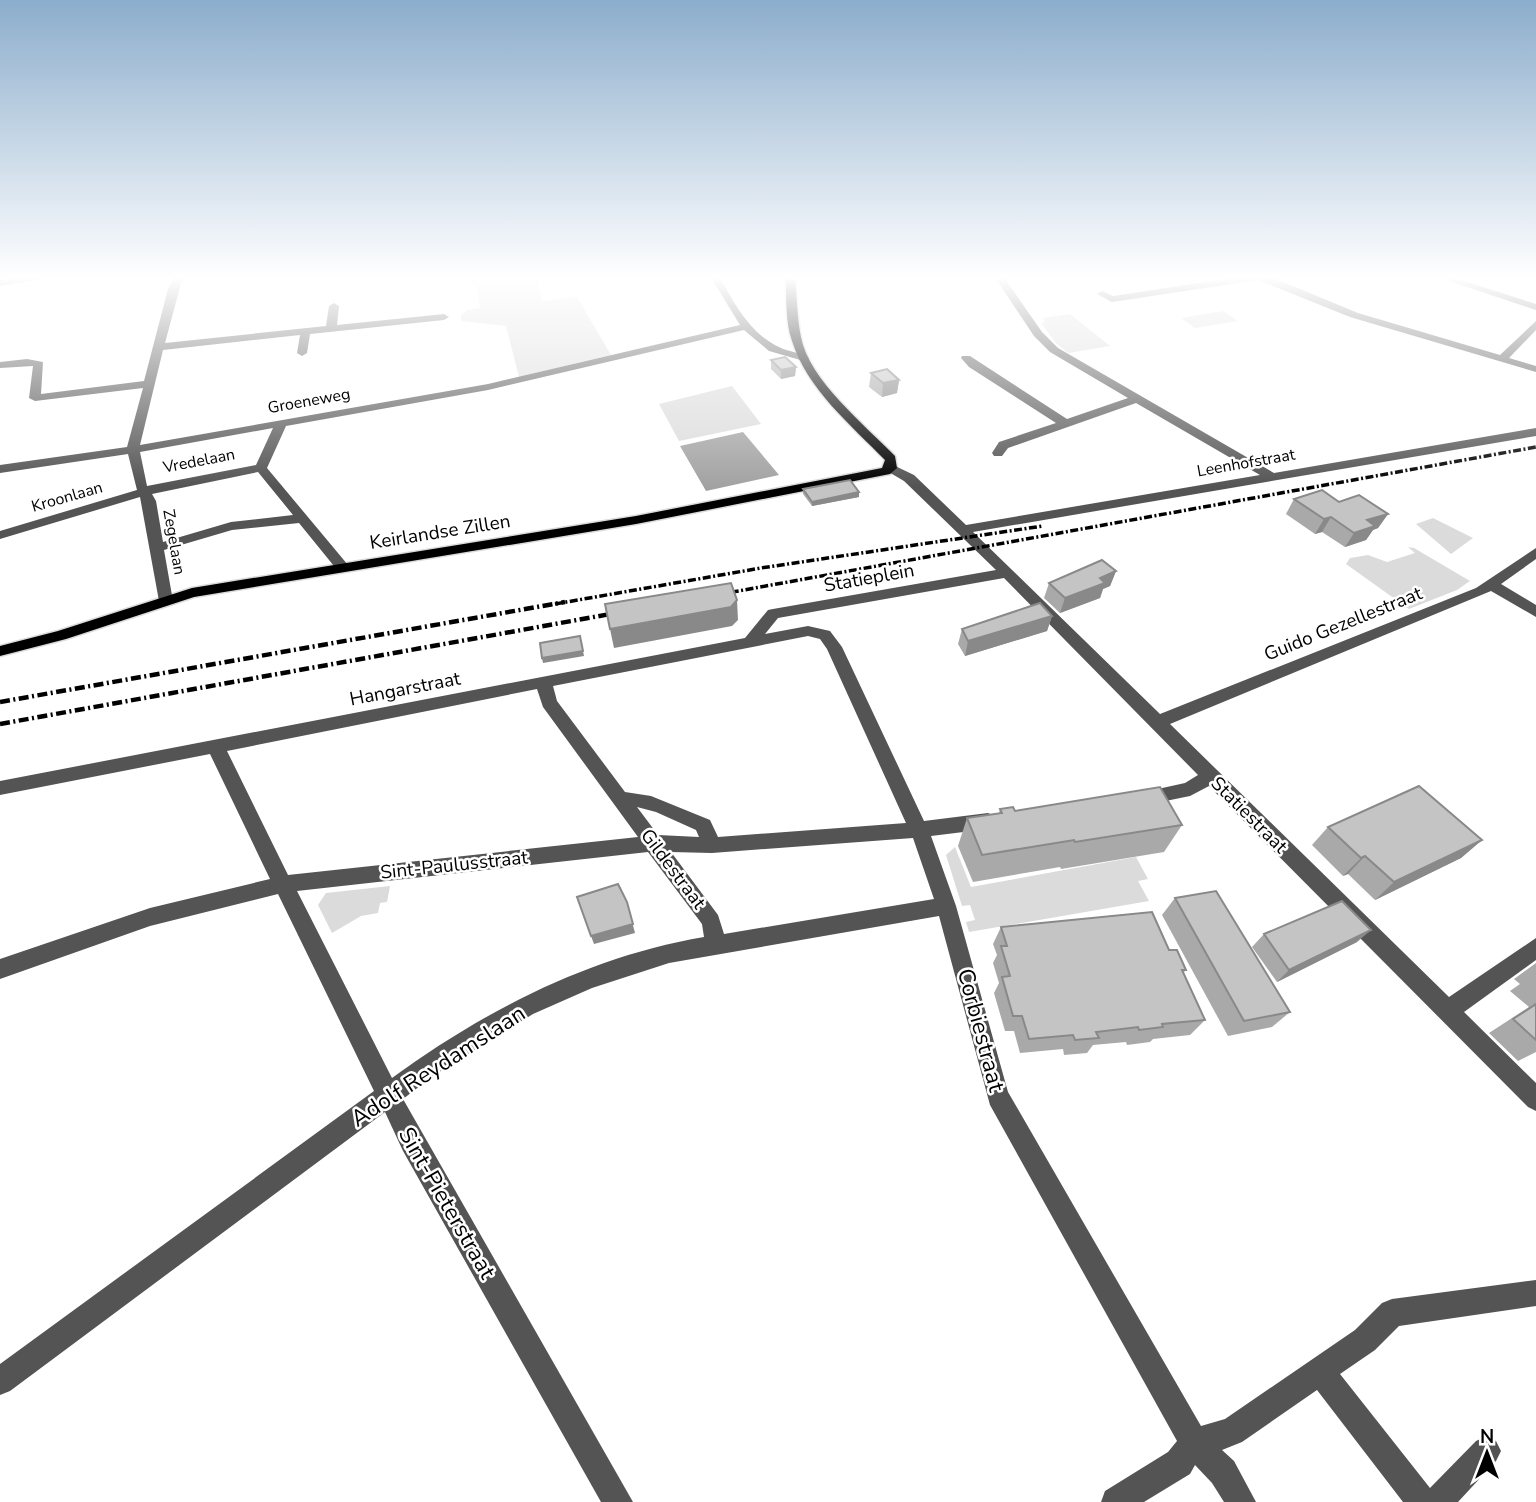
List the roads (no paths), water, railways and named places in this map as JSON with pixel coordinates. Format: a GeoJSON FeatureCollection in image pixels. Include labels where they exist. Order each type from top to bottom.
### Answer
{"type":"FeatureCollection","features":[{"type":"Feature","properties":{"kind":"main road"},"geometry":{"type":"LineString","coordinates":[[800,346],[801,354],[828,394],[891,459],[891,468]]}},
{"type":"Feature","properties":{"kind":"main road","name":"Keirlandse Zillen"},"geometry":{"type":"LineString","coordinates":[[0,651],[216,588],[656,516],[882,472],[891,468]]}},
{"type":"Feature","properties":{"kind":"street"},"geometry":{"type":"LineString","coordinates":[[133,449],[158,347],[166,346]]}},
{"type":"Feature","properties":{"kind":"street"},"geometry":{"type":"LineString","coordinates":[[302,353],[303,346]]}},
{"type":"Feature","properties":{"kind":"street","name":"Groeneweg"},"geometry":{"type":"LineString","coordinates":[[0,469],[133,449],[488,387],[664,346]]}},
{"type":"Feature","properties":{"kind":"street"},"geometry":{"type":"LineString","coordinates":[[768,346],[772,351],[785,356],[801,354]]}},
{"type":"Feature","properties":{"kind":"street"},"geometry":{"type":"LineString","coordinates":[[1049,346],[1070,361],[1270,476]]}},
{"type":"Feature","properties":{"kind":"street"},"geometry":{"type":"LineString","coordinates":[[1465,346],[1536,369]]}},
{"type":"Feature","properties":{"kind":"street"},"geometry":{"type":"LineString","coordinates":[[1504,357],[1515,346]]}},
{"type":"Feature","properties":{"kind":"street"},"geometry":{"type":"LineString","coordinates":[[966,358],[1065,423]]}},
{"type":"Feature","properties":{"kind":"street"},"geometry":{"type":"LineString","coordinates":[[0,365],[27,362],[39,365],[34,402],[148,384]]}},
{"type":"Feature","properties":{"kind":"street"},"geometry":{"type":"LineString","coordinates":[[998,453],[1003,445],[1136,399]]}},
{"type":"Feature","properties":{"kind":"street","name":"Vredelaan"},"geometry":{"type":"LineString","coordinates":[[261,468],[281,424]]}},
{"type":"Feature","properties":{"kind":"street","name":"Leenhofstraat"},"geometry":{"type":"LineString","coordinates":[[962,530],[1536,432]]}},
{"type":"Feature","properties":{"kind":"street","name":"Zegelaan"},"geometry":{"type":"LineString","coordinates":[[133,449],[144,492],[149,501],[166,601]]}},
{"type":"Feature","properties":{"kind":"street","name":"Vredelaan"},"geometry":{"type":"LineString","coordinates":[[144,492],[191,479],[261,468]]}},
{"type":"Feature","properties":{"kind":"street","name":"Vredelaan"},"geometry":{"type":"LineString","coordinates":[[261,468],[343,568]]}},
{"type":"Feature","properties":{"kind":"street","name":"Statiestraat"},"geometry":{"type":"LineString","coordinates":[[891,468],[909,478],[1007,573],[1536,1099]]}},
{"type":"Feature","properties":{"kind":"street","name":"Kroonlaan"},"geometry":{"type":"LineString","coordinates":[[0,535],[144,492]]}},
{"type":"Feature","properties":{"kind":"street"},"geometry":{"type":"LineString","coordinates":[[157,545],[208,531],[299,514]]}},
{"type":"Feature","properties":{"kind":"street","name":"Guido Gezellestraat"},"geometry":{"type":"LineString","coordinates":[[1157,722],[1493,585],[1499,576],[1536,552]]}},
{"type":"Feature","properties":{"kind":"street","name":"Statieplein"},"geometry":{"type":"LineString","coordinates":[[750,642],[773,614],[1007,573]]}},
{"type":"Feature","properties":{"kind":"street"},"geometry":{"type":"LineString","coordinates":[[1493,585],[1536,612]]}},
{"type":"Feature","properties":{"kind":"street","name":"Corbiestraat"},"geometry":{"type":"LineString","coordinates":[[810,608],[819,632],[825,635],[834,647],[920,831],[946,906],[998,1097],[1194,1443],[1223,1472],[1241,1502]]}},
{"type":"Feature","properties":{"kind":"street","name":"Hangarstraat"},"geometry":{"type":"LineString","coordinates":[[0,788],[750,642],[808,631],[819,632]]}},
{"type":"Feature","properties":{"kind":"street","name":"Gildestraat"},"geometry":{"type":"LineString","coordinates":[[544,683],[549,703],[711,921],[716,943]]}},
{"type":"Feature","properties":{"kind":"street","name":"Sint-Pieterstraat"},"geometry":{"type":"LineString","coordinates":[[218,746],[220,759],[412,1142],[618,1502]]}},
{"type":"Feature","properties":{"kind":"street"},"geometry":{"type":"LineString","coordinates":[[1116,803],[1190,789],[1210,776]]}},
{"type":"Feature","properties":{"kind":"street","name":"Gildestraat"},"geometry":{"type":"LineString","coordinates":[[619,799],[633,797],[703,825],[712,845]]}},
{"type":"Feature","properties":{"kind":"street","name":"Sint-Paulusstraat"},"geometry":{"type":"LineString","coordinates":[[0,969],[150,917],[284,884],[654,843],[712,845],[920,831],[1009,818]]}},
{"type":"Feature","properties":{"kind":"street","name":"Adolf Reydamslaan"},"geometry":{"type":"LineString","coordinates":[[0,1381],[434,1062],[524,1007],[588,979],[639,961],[716,943],[946,906]]}},
{"type":"Feature","properties":{"kind":"street"},"geometry":{"type":"LineString","coordinates":[[1447,1012],[1536,947]]}},
{"type":"Feature","properties":{"kind":"street"},"geometry":{"type":"LineString","coordinates":[[1116,1502],[1178,1463],[1194,1443],[1232,1432],[1366,1340],[1392,1313],[1536,1293]]}},
{"type":"Feature","properties":{"kind":"street"},"geometry":{"type":"LineString","coordinates":[[1321,1371],[1422,1502]]}},
{"type":"Feature","properties":{"kind":"street"},"geometry":{"type":"LineString","coordinates":[[1437,1502],[1486,1451]]}},
{"type":"Feature","properties":{"kind":"railway"},"geometry":{"type":"LineString","coordinates":[[716,595],[1536,447]]}},
{"type":"Feature","properties":{"kind":"railway"},"geometry":{"type":"LineString","coordinates":[[555,604],[761,568],[1043,526]]}},
{"type":"Feature","properties":{"kind":"railway"},"geometry":{"type":"LineString","coordinates":[[0,702],[565,602]]}},
{"type":"Feature","properties":{"kind":"railway"},"geometry":{"type":"LineString","coordinates":[[0,724],[627,611]]}}]}
